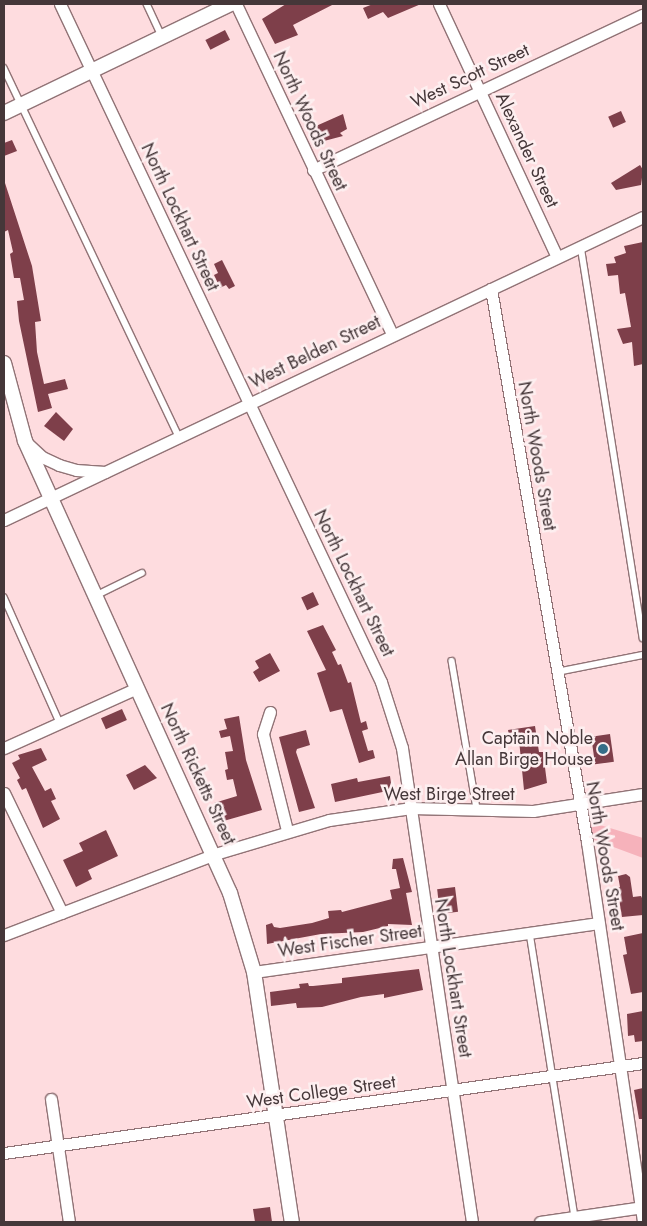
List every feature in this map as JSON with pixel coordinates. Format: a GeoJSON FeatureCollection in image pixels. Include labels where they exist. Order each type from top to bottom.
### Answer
{"type":"FeatureCollection","features":[{"type":"Feature","properties":{"kind":"street","name":"North Lockhart Street"},"geometry":{"type":"LineString","coordinates":[[60,4],[382,682],[402,748],[472,1222]]}},
{"type":"Feature","properties":{"kind":"street"},"geometry":{"type":"LineString","coordinates":[[4,113],[230,4]]}},
{"type":"Feature","properties":{"kind":"street","name":"North Woods Street"},"geometry":{"type":"LineString","coordinates":[[236,4],[392,334]]}},
{"type":"Feature","properties":{"kind":"street","name":"Alexander Street"},"geometry":{"type":"LineString","coordinates":[[439,4],[557,257]]}},
{"type":"Feature","properties":{"kind":"street"},"geometry":{"type":"LineString","coordinates":[[641,4],[643,8]]}},
{"type":"Feature","properties":{"kind":"street","name":"West Scott Street"},"geometry":{"type":"LineString","coordinates":[[313,170],[643,15]]}},
{"type":"Feature","properties":{"kind":"street","name":"West Belden Street"},"geometry":{"type":"LineString","coordinates":[[4,520],[392,334],[643,218]]}},
{"type":"Feature","properties":{"kind":"street","name":"North Woods Street"},"geometry":{"type":"LineString","coordinates":[[491,288],[556,672],[581,806],[643,1222]]}},
{"type":"Feature","properties":{"kind":"street","name":"North Ricketts Street"},"geometry":{"type":"LineString","coordinates":[[4,363],[25,441],[49,497],[215,854],[244,936],[254,972],[292,1222]]}},
{"type":"Feature","properties":{"kind":"street"},"geometry":{"type":"LineString","coordinates":[[25,441],[42,457],[59,465],[76,470],[107,472]]}},
{"type":"Feature","properties":{"kind":"street"},"geometry":{"type":"LineString","coordinates":[[4,748],[138,688]]}},
{"type":"Feature","properties":{"kind":"street"},"geometry":{"type":"LineString","coordinates":[[270,712],[263,734],[287,830]]}},
{"type":"Feature","properties":{"kind":"street"},"geometry":{"type":"LineString","coordinates":[[4,793],[62,913]]}},
{"type":"Feature","properties":{"kind":"street","name":"West Birge Street"},"geometry":{"type":"LineString","coordinates":[[4,935],[215,854],[287,830],[372,812],[410,808],[533,811],[581,806],[643,794]]}},
{"type":"Feature","properties":{"kind":"street","name":"West Fischer Street"},"geometry":{"type":"LineString","coordinates":[[254,972],[599,923]]}},
{"type":"Feature","properties":{"kind":"street","name":"West College Street"},"geometry":{"type":"LineString","coordinates":[[4,1153],[275,1117],[643,1063]]}},
{"type":"Feature","properties":{"kind":"street"},"geometry":{"type":"LineString","coordinates":[[51,1099],[69,1222]]}},
{"type":"Feature","properties":{"kind":"street"},"geometry":{"type":"LineString","coordinates":[[540,1222],[642,1208]]}},
{"type":"Feature","properties":{"kind":"lane"},"geometry":{"type":"LineString","coordinates":[[147,4],[162,36]]}},
{"type":"Feature","properties":{"kind":"lane"},"geometry":{"type":"LineString","coordinates":[[4,68],[179,437]]}},
{"type":"Feature","properties":{"kind":"lane"},"geometry":{"type":"LineString","coordinates":[[581,246],[643,638]]}},
{"type":"Feature","properties":{"kind":"lane"},"geometry":{"type":"LineString","coordinates":[[95,596],[142,573]]}},
{"type":"Feature","properties":{"kind":"lane"},"geometry":{"type":"LineString","coordinates":[[4,597],[60,723]]}},
{"type":"Feature","properties":{"kind":"lane"},"geometry":{"type":"LineString","coordinates":[[556,672],[643,655]]}},
{"type":"Feature","properties":{"kind":"lane"},"geometry":{"type":"LineString","coordinates":[[452,661],[477,809]]}},
{"type":"Feature","properties":{"kind":"lane"},"geometry":{"type":"LineString","coordinates":[[530,933],[575,1217]]}},
{"type":"Feature","properties":{"kind":"shaded area"},"geometry":{"type":"Polygon","coordinates":[[[590,822],[643,838],[643,858],[592,839],[590,822]]]}},
{"type":"Feature","properties":{"kind":"building"},"geometry":{"type":"Polygon","coordinates":[[[286,4],[334,4],[293,25],[298,35],[275,44],[262,19],[286,4]]]}},
{"type":"Feature","properties":{"kind":"building"},"geometry":{"type":"Polygon","coordinates":[[[373,4],[421,4],[388,18],[383,12],[368,19],[363,8],[373,4]]]}},
{"type":"Feature","properties":{"kind":"building"},"geometry":{"type":"Polygon","coordinates":[[[225,30],[230,40],[210,50],[205,40],[225,30]]]}},
{"type":"Feature","properties":{"kind":"building"},"geometry":{"type":"Polygon","coordinates":[[[621,111],[626,122],[613,128],[608,117],[621,111]]]}},
{"type":"Feature","properties":{"kind":"building"},"geometry":{"type":"Polygon","coordinates":[[[343,114],[347,129],[340,133],[343,136],[324,141],[316,126],[343,114]]]}},
{"type":"Feature","properties":{"kind":"building"},"geometry":{"type":"Polygon","coordinates":[[[12,140],[17,151],[4,156],[4,143],[12,140]]]}},
{"type":"Feature","properties":{"kind":"building"},"geometry":{"type":"Polygon","coordinates":[[[640,165],[643,170],[641,185],[616,190],[611,183],[640,165]]]}},
{"type":"Feature","properties":{"kind":"building"},"geometry":{"type":"Polygon","coordinates":[[[5,183],[32,266],[41,321],[35,322],[37,352],[44,384],[65,379],[68,389],[48,394],[52,408],[38,412],[19,321],[17,301],[24,300],[20,278],[14,278],[10,254],[13,252],[8,230],[4,232],[5,183]]]}},
{"type":"Feature","properties":{"kind":"building"},"geometry":{"type":"Polygon","coordinates":[[[643,242],[643,364],[634,366],[632,342],[623,344],[617,329],[631,327],[625,293],[620,294],[618,275],[608,276],[606,264],[616,263],[614,257],[626,253],[624,246],[643,242]]]}},
{"type":"Feature","properties":{"kind":"building"},"geometry":{"type":"Polygon","coordinates":[[[222,260],[235,286],[229,289],[226,285],[220,288],[214,275],[218,273],[214,264],[222,260]]]}},
{"type":"Feature","properties":{"kind":"building"},"geometry":{"type":"Polygon","coordinates":[[[56,412],[73,429],[64,441],[44,426],[56,412]]]}},
{"type":"Feature","properties":{"kind":"building"},"geometry":{"type":"Polygon","coordinates":[[[313,592],[319,605],[307,610],[301,597],[313,592]]]}},
{"type":"Feature","properties":{"kind":"building"},"geometry":{"type":"Polygon","coordinates":[[[323,625],[336,650],[332,652],[338,665],[341,664],[348,683],[351,682],[361,723],[366,721],[368,729],[362,731],[368,751],[373,750],[375,758],[359,763],[342,709],[330,712],[317,673],[326,670],[307,631],[323,625]]]}},
{"type":"Feature","properties":{"kind":"building"},"geometry":{"type":"Polygon","coordinates":[[[270,653],[280,671],[259,682],[253,672],[259,668],[255,661],[270,653]]]}},
{"type":"Feature","properties":{"kind":"building"},"geometry":{"type":"Polygon","coordinates":[[[122,709],[127,720],[106,729],[101,718],[122,709]]]}},
{"type":"Feature","properties":{"kind":"building"},"geometry":{"type":"Polygon","coordinates":[[[239,716],[246,760],[262,810],[220,822],[214,803],[237,796],[233,779],[227,780],[225,770],[228,769],[225,752],[233,751],[230,736],[221,738],[219,731],[227,729],[224,719],[239,716]]]}},
{"type":"Feature","properties":{"kind":"building"},"geometry":{"type":"Polygon","coordinates":[[[535,726],[539,752],[543,752],[547,783],[524,790],[519,740],[510,741],[508,730],[535,726]]]}},
{"type":"Feature","properties":{"kind":"building"},"geometry":{"type":"Polygon","coordinates":[[[306,730],[310,745],[297,749],[296,752],[315,808],[299,812],[279,737],[306,730]]]}},
{"type":"Feature","properties":{"kind":"building","name":"Captain Noble Allan Birge House"},"geometry":{"type":"Polygon","coordinates":[[[610,734],[614,762],[595,764],[591,737],[610,734]]]}},
{"type":"Feature","properties":{"kind":"building"},"geometry":{"type":"Polygon","coordinates":[[[41,748],[47,760],[32,767],[45,791],[51,788],[56,799],[51,801],[60,819],[43,828],[26,788],[22,790],[17,780],[20,778],[12,763],[20,759],[18,755],[41,748]]]}},
{"type":"Feature","properties":{"kind":"building"},"geometry":{"type":"Polygon","coordinates":[[[145,765],[157,778],[134,790],[126,775],[145,765]]]}},
{"type":"Feature","properties":{"kind":"building"},"geometry":{"type":"Polygon","coordinates":[[[390,776],[392,790],[335,802],[331,784],[357,778],[358,782],[390,776]]]}},
{"type":"Feature","properties":{"kind":"building"},"geometry":{"type":"Polygon","coordinates":[[[106,830],[118,856],[88,870],[92,879],[76,887],[63,860],[83,851],[79,843],[106,830]]]}},
{"type":"Feature","properties":{"kind":"building"},"geometry":{"type":"Polygon","coordinates":[[[403,858],[412,892],[406,893],[412,925],[388,924],[388,926],[363,932],[321,934],[267,944],[266,925],[272,923],[274,927],[280,928],[312,923],[329,918],[328,911],[341,910],[342,912],[392,899],[390,890],[400,888],[396,869],[392,869],[393,859],[403,858]]]}},
{"type":"Feature","properties":{"kind":"building"},"geometry":{"type":"Polygon","coordinates":[[[626,874],[630,877],[633,897],[641,896],[643,900],[643,915],[622,917],[617,888],[620,887],[618,876],[626,874]]]}},
{"type":"Feature","properties":{"kind":"building"},"geometry":{"type":"Polygon","coordinates":[[[455,887],[458,912],[440,914],[437,889],[455,887]]]}},
{"type":"Feature","properties":{"kind":"building"},"geometry":{"type":"Polygon","coordinates":[[[643,933],[643,992],[631,994],[623,955],[627,954],[624,937],[643,933]]]}},
{"type":"Feature","properties":{"kind":"building"},"geometry":{"type":"Polygon","coordinates":[[[419,969],[423,990],[384,998],[384,994],[361,997],[322,1007],[297,1008],[296,1003],[271,1006],[270,992],[300,988],[299,984],[308,983],[309,986],[313,986],[342,983],[342,978],[419,969]]]}},
{"type":"Feature","properties":{"kind":"building"},"geometry":{"type":"Polygon","coordinates":[[[643,1011],[643,1041],[635,1042],[634,1035],[628,1036],[627,1014],[643,1011]]]}},
{"type":"Feature","properties":{"kind":"building"},"geometry":{"type":"Polygon","coordinates":[[[643,1088],[643,1119],[639,1119],[634,1090],[643,1088]]]}},
{"type":"Feature","properties":{"kind":"building"},"geometry":{"type":"Polygon","coordinates":[[[270,1207],[272,1222],[255,1222],[253,1209],[270,1207]]]}},
{"type":"Feature","properties":{"kind":"place","name":"Captain Noble Allan Birge House"},"geometry":{"type":"Point","coordinates":[603,749]}}]}
